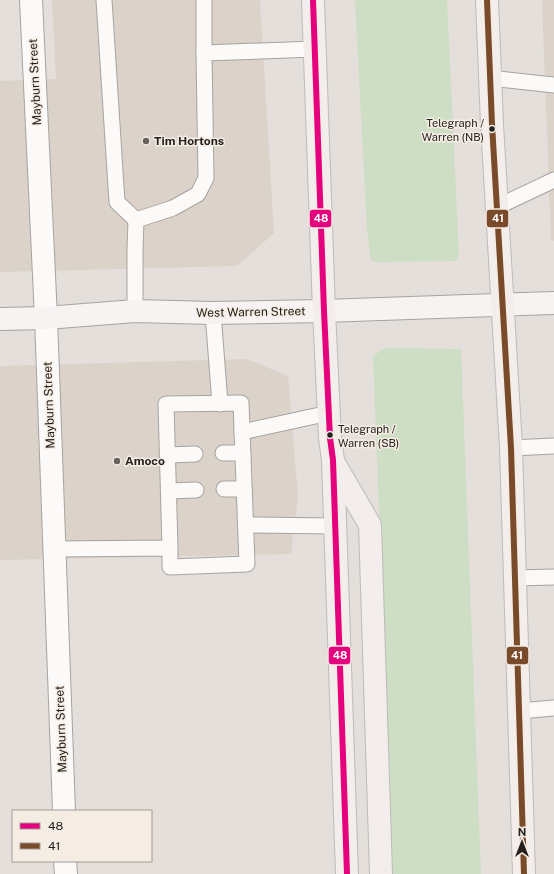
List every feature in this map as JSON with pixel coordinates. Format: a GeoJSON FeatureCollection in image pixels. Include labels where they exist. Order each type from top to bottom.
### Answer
{"type":"FeatureCollection","features":[{"type":"Feature","properties":{"kind":"main road"},"geometry":{"type":"LineString","coordinates":[[313,0],[328,413],[333,460],[347,874]]}},
{"type":"Feature","properties":{"kind":"main road"},"geometry":{"type":"LineString","coordinates":[[487,0],[511,448],[524,874]]}},
{"type":"Feature","properties":{"kind":"main road","name":"West Warren Street"},"geometry":{"type":"LineString","coordinates":[[0,319],[46,318],[135,311],[214,313],[324,311],[554,302]]}},
{"type":"Feature","properties":{"kind":"main road"},"geometry":{"type":"LineString","coordinates":[[333,460],[370,525],[381,874]]}},
{"type":"Feature","properties":{"kind":"street","name":"Mayburn Street"},"geometry":{"type":"LineString","coordinates":[[31,0],[46,318],[64,810]]}},
{"type":"Feature","properties":{"kind":"street"},"geometry":{"type":"LineString","coordinates":[[65,862],[66,874]]}},
{"type":"Feature","properties":{"kind":"lane"},"geometry":{"type":"LineString","coordinates":[[104,0],[117,202],[136,220],[135,311]]}},
{"type":"Feature","properties":{"kind":"lane"},"geometry":{"type":"LineString","coordinates":[[136,220],[173,208],[198,194],[206,178],[204,0]]}},
{"type":"Feature","properties":{"kind":"lane"},"geometry":{"type":"LineString","coordinates":[[204,53],[315,48]]}},
{"type":"Feature","properties":{"kind":"lane"},"geometry":{"type":"LineString","coordinates":[[490,78],[554,85]]}},
{"type":"Feature","properties":{"kind":"lane"},"geometry":{"type":"LineString","coordinates":[[497,207],[554,180]]}},
{"type":"Feature","properties":{"kind":"lane"},"geometry":{"type":"LineString","coordinates":[[214,313],[220,404]]}},
{"type":"Feature","properties":{"kind":"lane"},"geometry":{"type":"LineString","coordinates":[[166,404],[220,404],[241,404],[248,564],[170,567],[166,404]]}},
{"type":"Feature","properties":{"kind":"lane"},"geometry":{"type":"LineString","coordinates":[[242,432],[328,413]]}},
{"type":"Feature","properties":{"kind":"lane"},"geometry":{"type":"LineString","coordinates":[[511,448],[554,446]]}},
{"type":"Feature","properties":{"kind":"lane"},"geometry":{"type":"LineString","coordinates":[[223,453],[243,453]]}},
{"type":"Feature","properties":{"kind":"lane"},"geometry":{"type":"LineString","coordinates":[[168,455],[195,454]]}},
{"type":"Feature","properties":{"kind":"lane"},"geometry":{"type":"LineString","coordinates":[[224,489],[244,489]]}},
{"type":"Feature","properties":{"kind":"lane"},"geometry":{"type":"LineString","coordinates":[[169,491],[196,490]]}},
{"type":"Feature","properties":{"kind":"lane"},"geometry":{"type":"LineString","coordinates":[[246,525],[335,526]]}},
{"type":"Feature","properties":{"kind":"lane"},"geometry":{"type":"LineString","coordinates":[[54,549],[170,548]]}},
{"type":"Feature","properties":{"kind":"lane"},"geometry":{"type":"LineString","coordinates":[[515,578],[554,577]]}},
{"type":"Feature","properties":{"kind":"lane"},"geometry":{"type":"LineString","coordinates":[[519,710],[554,708]]}},
{"type":"Feature","properties":{"kind":"shaded area"},"geometry":{"type":"Polygon","coordinates":[[[52,0],[260,0],[274,233],[237,266],[0,272],[0,81],[56,79],[52,0]]]}},
{"type":"Feature","properties":{"kind":"shaded area"},"geometry":{"type":"Polygon","coordinates":[[[542,0],[554,0],[554,241],[551,240],[542,0]]]}},
{"type":"Feature","properties":{"kind":"shaded area"},"geometry":{"type":"Polygon","coordinates":[[[247,359],[288,376],[298,497],[291,554],[0,560],[0,366],[247,359]]]}},
{"type":"Feature","properties":{"kind":"green space"},"geometry":{"type":"Polygon","coordinates":[[[355,0],[447,0],[459,256],[456,261],[375,262],[371,260],[367,230],[355,0]]]}},
{"type":"Feature","properties":{"kind":"green space"},"geometry":{"type":"Polygon","coordinates":[[[385,348],[461,349],[481,874],[393,874],[373,356],[385,348]]]}},
{"type":"Feature","properties":{"kind":"transit line","name":"48"},"geometry":{"type":"LineString","coordinates":[[313,0],[324,311],[330,438],[333,460],[347,874]]}},
{"type":"Feature","properties":{"kind":"transit line","name":"41"},"geometry":{"type":"LineString","coordinates":[[487,0],[492,124],[511,448],[524,874]]}},
{"type":"Feature","properties":{"kind":"place","name":"Telegraph / Warren (NB)"},"geometry":{"type":"Point","coordinates":[492,129]}},
{"type":"Feature","properties":{"kind":"place","name":"Tim Hortons"},"geometry":{"type":"Point","coordinates":[146,141]}},
{"type":"Feature","properties":{"kind":"place","name":"Telegraph / Warren (SB)"},"geometry":{"type":"Point","coordinates":[330,435]}},
{"type":"Feature","properties":{"kind":"place","name":"Amoco"},"geometry":{"type":"Point","coordinates":[117,461]}}]}
